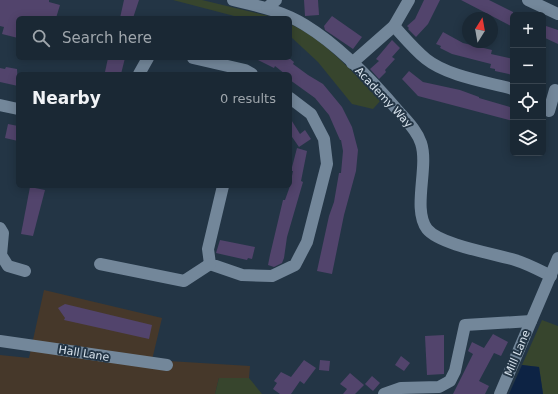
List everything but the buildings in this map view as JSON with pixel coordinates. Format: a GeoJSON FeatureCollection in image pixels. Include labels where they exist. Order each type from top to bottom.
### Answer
{"type":"FeatureCollection","features":[{"type":"Feature","properties":{"kind":"street","name":"Academy Way"},"geometry":{"type":"LineString","coordinates":[[233,0],[267,8],[285,16]]}},
{"type":"Feature","properties":{"kind":"street"},"geometry":{"type":"LineString","coordinates":[[267,8],[276,0]]}},
{"type":"Feature","properties":{"kind":"street"},"geometry":{"type":"LineString","coordinates":[[352,63],[394,26],[409,0]]}},
{"type":"Feature","properties":{"kind":"street"},"geometry":{"type":"LineString","coordinates":[[528,0],[558,14]]}},
{"type":"Feature","properties":{"kind":"street","name":"Academy Way"},"geometry":{"type":"LineString","coordinates":[[292,19],[305,25],[352,63],[386,97],[416,132],[421,143],[423,158],[421,212],[428,230],[449,242],[517,260],[551,276]]}},
{"type":"Feature","properties":{"kind":"street"},"geometry":{"type":"LineString","coordinates":[[394,26],[416,50],[438,66],[452,72],[510,88]]}},
{"type":"Feature","properties":{"kind":"street"},"geometry":{"type":"LineString","coordinates":[[140,72],[147,60]]}},
{"type":"Feature","properties":{"kind":"street"},"geometry":{"type":"LineString","coordinates":[[201,60],[248,72]]}},
{"type":"Feature","properties":{"kind":"street"},"geometry":{"type":"LineString","coordinates":[[210,264],[242,275],[272,276],[295,265],[307,242],[327,164],[324,139],[311,114],[292,100]]}},
{"type":"Feature","properties":{"kind":"street"},"geometry":{"type":"LineString","coordinates":[[0,105],[16,109]]}},
{"type":"Feature","properties":{"kind":"street"},"geometry":{"type":"LineString","coordinates":[[210,264],[208,249],[223,188]]}},
{"type":"Feature","properties":{"kind":"street"},"geometry":{"type":"LineString","coordinates":[[0,228],[3,233],[1,255],[8,266],[25,271]]}},
{"type":"Feature","properties":{"kind":"street","name":"Mill Lane"},"geometry":{"type":"LineString","coordinates":[[500,394],[558,258]]}},
{"type":"Feature","properties":{"kind":"street"},"geometry":{"type":"LineString","coordinates":[[100,264],[184,281],[210,264]]}},
{"type":"Feature","properties":{"kind":"street"},"geometry":{"type":"LineString","coordinates":[[384,394],[401,388],[439,387],[450,381],[456,371],[465,325],[533,317]]}},
{"type":"Feature","properties":{"kind":"street","name":"Hall Lane"},"geometry":{"type":"LineString","coordinates":[[0,341],[167,365]]}},
{"type":"Feature","properties":{"kind":"shaded area"},"geometry":{"type":"Polygon","coordinates":[[[44,290],[162,318],[152,360],[250,366],[249,378],[219,378],[215,394],[0,394],[0,355],[29,358],[44,290]]]}},
{"type":"Feature","properties":{"kind":"green space"},"geometry":{"type":"Polygon","coordinates":[[[173,0],[202,0],[269,16],[234,16],[173,0]]]}},
{"type":"Feature","properties":{"kind":"green space"},"geometry":{"type":"Polygon","coordinates":[[[292,25],[327,48],[381,100],[373,109],[352,104],[318,62],[292,38],[292,25]]]}},
{"type":"Feature","properties":{"kind":"green space"},"geometry":{"type":"Polygon","coordinates":[[[542,320],[558,326],[558,394],[543,394],[539,367],[522,365],[542,320]]]}},
{"type":"Feature","properties":{"kind":"green space"},"geometry":{"type":"Polygon","coordinates":[[[219,378],[249,378],[262,394],[215,394],[219,378]]]}},
{"type":"Feature","properties":{"kind":"water"},"geometry":{"type":"Polygon","coordinates":[[[522,365],[539,367],[543,394],[509,394],[522,365]]]}}]}
